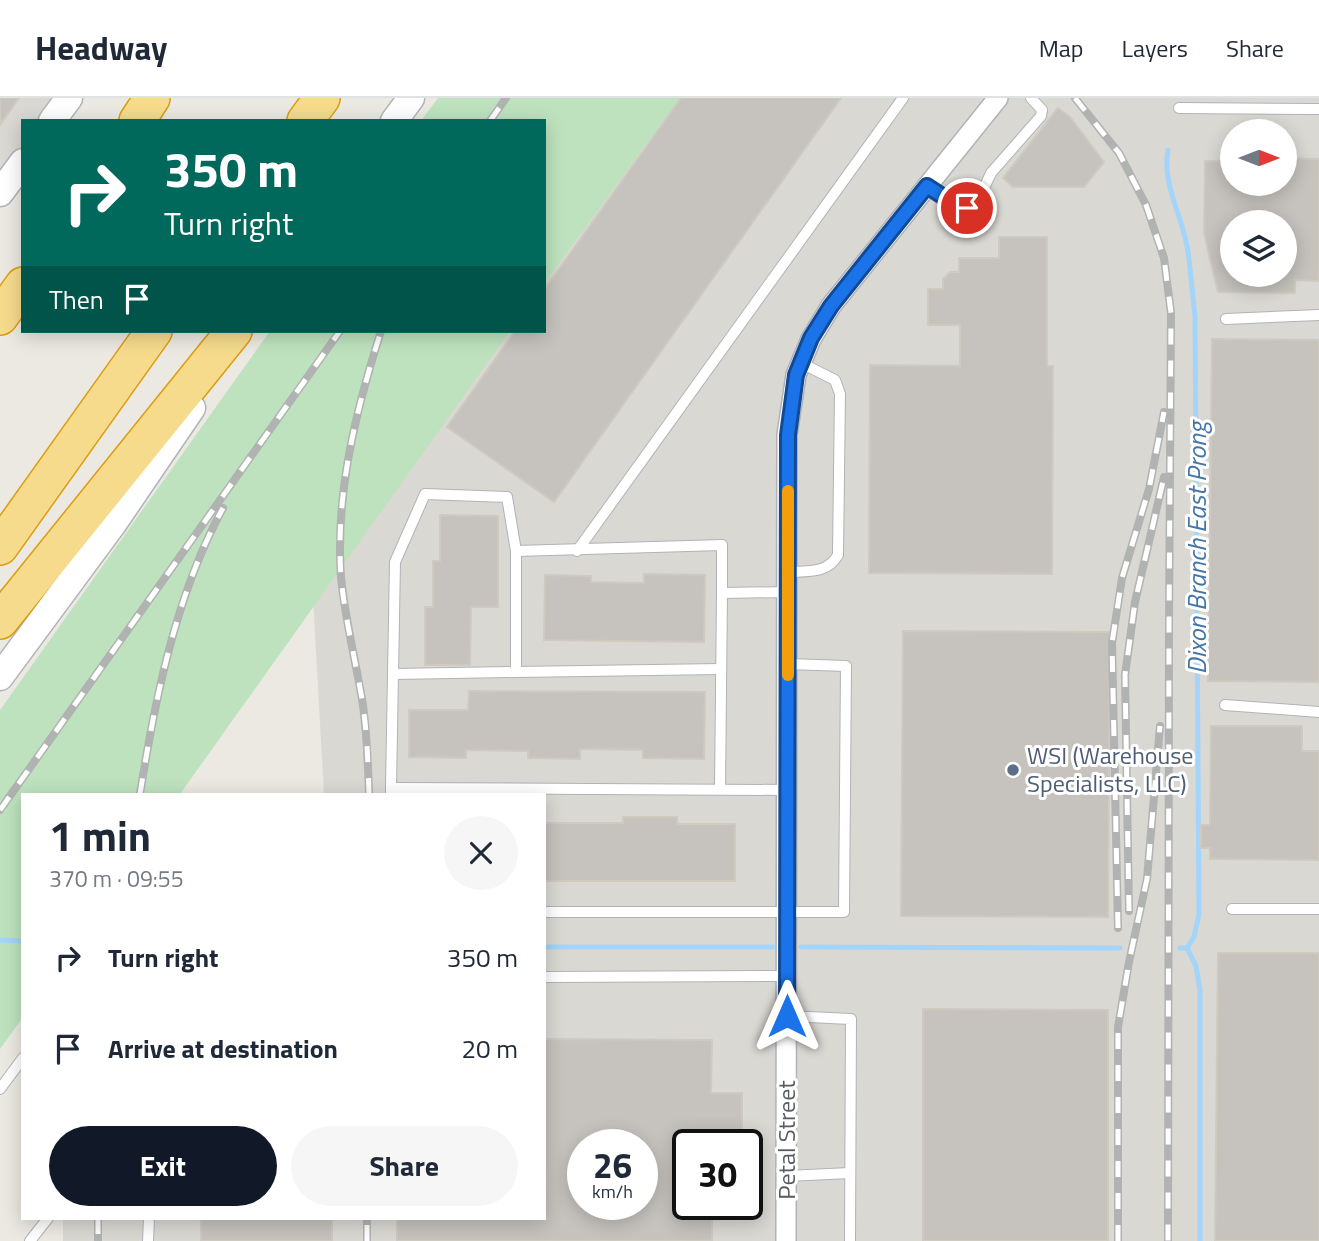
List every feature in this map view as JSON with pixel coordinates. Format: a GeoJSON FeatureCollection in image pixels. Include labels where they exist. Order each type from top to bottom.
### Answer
{"type":"FeatureCollection","features":[{"type":"Feature","properties":{"kind":"highway"},"geometry":{"type":"LineString","coordinates":[[123,119],[130,98]]}},
{"type":"Feature","properties":{"kind":"highway"},"geometry":{"type":"LineString","coordinates":[[138,119],[152,98]]}},
{"type":"Feature","properties":{"kind":"highway"},"geometry":{"type":"LineString","coordinates":[[306,119],[322,98]]}},
{"type":"Feature","properties":{"kind":"highway"},"geometry":{"type":"LineString","coordinates":[[0,317],[21,288]]}},
{"type":"Feature","properties":{"kind":"highway"},"geometry":{"type":"LineString","coordinates":[[0,547],[153,333]]}},
{"type":"Feature","properties":{"kind":"highway"},"geometry":{"type":"LineString","coordinates":[[0,621],[232,333]]}},
{"type":"Feature","properties":{"kind":"main road"},"geometry":{"type":"LineString","coordinates":[[53,119],[69,98]]}},
{"type":"Feature","properties":{"kind":"main road"},"geometry":{"type":"LineString","coordinates":[[395,119],[411,98]]}},
{"type":"Feature","properties":{"kind":"main road"},"geometry":{"type":"LineString","coordinates":[[0,193],[21,165]]}},
{"type":"Feature","properties":{"kind":"main road"},"geometry":{"type":"LineString","coordinates":[[0,677],[113,524],[243,333]]}},
{"type":"Feature","properties":{"kind":"street","name":"Petal Street"},"geometry":{"type":"LineString","coordinates":[[786,1241],[788,435],[796,375],[811,338],[831,306],[998,98]]}},
{"type":"Feature","properties":{"kind":"lane"},"geometry":{"type":"LineString","coordinates":[[576,551],[903,98]]}},
{"type":"Feature","properties":{"kind":"lane"},"geometry":{"type":"LineString","coordinates":[[927,186],[962,209],[967,208],[984,188],[990,173],[1041,117],[1042,110],[1031,98]]}},
{"type":"Feature","properties":{"kind":"lane"},"geometry":{"type":"LineString","coordinates":[[1179,108],[1319,109]]}},
{"type":"Feature","properties":{"kind":"lane"},"geometry":{"type":"LineString","coordinates":[[1226,319],[1319,315]]}},
{"type":"Feature","properties":{"kind":"lane"},"geometry":{"type":"LineString","coordinates":[[788,572],[824,570],[838,555],[840,394],[835,380],[801,363]]}},
{"type":"Feature","properties":{"kind":"lane"},"geometry":{"type":"LineString","coordinates":[[516,672],[516,551],[507,497],[425,494],[395,562],[391,791],[788,790]]}},
{"type":"Feature","properties":{"kind":"lane"},"geometry":{"type":"LineString","coordinates":[[516,551],[722,545],[720,789]]}},
{"type":"Feature","properties":{"kind":"lane"},"geometry":{"type":"LineString","coordinates":[[722,593],[788,592]]}},
{"type":"Feature","properties":{"kind":"lane"},"geometry":{"type":"LineString","coordinates":[[546,912],[844,912],[846,666],[788,664]]}},
{"type":"Feature","properties":{"kind":"lane"},"geometry":{"type":"LineString","coordinates":[[393,674],[721,669]]}},
{"type":"Feature","properties":{"kind":"lane"},"geometry":{"type":"LineString","coordinates":[[1225,705],[1319,712]]}},
{"type":"Feature","properties":{"kind":"lane"},"geometry":{"type":"LineString","coordinates":[[1232,909],[1319,909]]}},
{"type":"Feature","properties":{"kind":"lane"},"geometry":{"type":"LineString","coordinates":[[546,976],[787,976]]}},
{"type":"Feature","properties":{"kind":"lane"},"geometry":{"type":"LineString","coordinates":[[787,1016],[851,1019],[850,1241]]}},
{"type":"Feature","properties":{"kind":"lane"},"geometry":{"type":"LineString","coordinates":[[0,1089],[19,1071]]}},
{"type":"Feature","properties":{"kind":"lane"},"geometry":{"type":"LineString","coordinates":[[787,1175],[850,1173]]}},
{"type":"Feature","properties":{"kind":"lane"},"geometry":{"type":"LineString","coordinates":[[30,1241],[46,1220]]}},
{"type":"Feature","properties":{"kind":"lane"},"geometry":{"type":"LineString","coordinates":[[148,1241],[149,1220]]}},
{"type":"Feature","properties":{"kind":"shaded area"},"geometry":{"type":"Polygon","coordinates":[[[0,98],[59,98],[47,119],[21,119],[21,162],[0,197],[0,98]]]}},
{"type":"Feature","properties":{"kind":"shaded area"},"geometry":{"type":"Polygon","coordinates":[[[441,98],[1319,98],[1319,1241],[63,1241],[63,1220],[546,1220],[546,793],[324,793],[298,333],[546,333],[546,119],[535,119],[441,98]]]}},
{"type":"Feature","properties":{"kind":"green space"},"geometry":{"type":"Polygon","coordinates":[[[438,98],[680,98],[546,281],[546,119],[422,119],[438,98]]]}},
{"type":"Feature","properties":{"kind":"green space"},"geometry":{"type":"Polygon","coordinates":[[[269,333],[509,333],[181,793],[21,793],[21,1020],[0,1049],[0,710],[269,333]]]}},
{"type":"Feature","properties":{"kind":"building"},"geometry":{"type":"Polygon","coordinates":[[[0,98],[19,98],[0,125],[0,98]]]}},
{"type":"Feature","properties":{"kind":"building"},"geometry":{"type":"Polygon","coordinates":[[[681,98],[841,98],[554,502],[447,427],[514,333],[546,333],[546,287],[681,98]]]}},
{"type":"Feature","properties":{"kind":"building"},"geometry":{"type":"Polygon","coordinates":[[[1058,108],[1070,117],[1104,162],[1084,187],[1013,187],[1003,178],[1058,108]]]}},
{"type":"Feature","properties":{"kind":"building"},"geometry":{"type":"Polygon","coordinates":[[[1297,158],[1319,159],[1319,281],[1297,280],[1297,210],[1220,210],[1220,287],[1295,287],[1295,293],[1218,292],[1204,233],[1205,161],[1220,161],[1220,196],[1297,196],[1297,158]]]}},
{"type":"Feature","properties":{"kind":"building"},"geometry":{"type":"Polygon","coordinates":[[[999,237],[1047,237],[1047,366],[1053,366],[1052,574],[869,573],[870,365],[960,366],[960,325],[928,325],[928,289],[943,289],[943,279],[950,272],[959,272],[959,258],[999,258],[999,237]]]}},
{"type":"Feature","properties":{"kind":"building"},"geometry":{"type":"Polygon","coordinates":[[[1212,339],[1319,340],[1319,682],[1208,681],[1212,339]]]}},
{"type":"Feature","properties":{"kind":"building"},"geometry":{"type":"Polygon","coordinates":[[[440,515],[498,516],[498,607],[471,607],[470,665],[425,665],[425,607],[433,607],[433,561],[440,561],[440,515]]]}},
{"type":"Feature","properties":{"kind":"building"},"geometry":{"type":"Polygon","coordinates":[[[644,574],[705,575],[704,642],[544,640],[545,575],[591,576],[591,582],[644,583],[644,574]]]}},
{"type":"Feature","properties":{"kind":"building"},"geometry":{"type":"Polygon","coordinates":[[[903,631],[1110,632],[1108,917],[901,916],[903,631]]]}},
{"type":"Feature","properties":{"kind":"building"},"geometry":{"type":"Polygon","coordinates":[[[469,691],[705,692],[704,759],[643,758],[643,750],[580,749],[580,759],[528,758],[528,751],[466,750],[466,758],[409,757],[409,710],[468,710],[469,691]]]}},
{"type":"Feature","properties":{"kind":"building"},"geometry":{"type":"Polygon","coordinates":[[[1211,726],[1302,726],[1302,751],[1319,751],[1319,860],[1210,859],[1210,848],[1201,848],[1201,825],[1210,825],[1211,726]]]}},
{"type":"Feature","properties":{"kind":"building"},"geometry":{"type":"Polygon","coordinates":[[[623,817],[677,817],[677,824],[735,824],[735,881],[546,881],[546,823],[623,823],[623,817]]]}},
{"type":"Feature","properties":{"kind":"building"},"geometry":{"type":"Polygon","coordinates":[[[1218,953],[1319,953],[1319,1241],[1215,1241],[1218,953]]]}},
{"type":"Feature","properties":{"kind":"building"},"geometry":{"type":"Polygon","coordinates":[[[923,1009],[1108,1010],[1108,1241],[923,1241],[923,1009]]]}},
{"type":"Feature","properties":{"kind":"building"},"geometry":{"type":"Polygon","coordinates":[[[546,1039],[712,1040],[711,1093],[742,1093],[742,1129],[672,1129],[672,1220],[712,1220],[712,1241],[397,1241],[397,1220],[546,1220],[546,1039]]]}},
{"type":"Feature","properties":{"kind":"building"},"geometry":{"type":"Polygon","coordinates":[[[201,1220],[332,1220],[332,1241],[201,1241],[201,1220]]]}},
{"type":"Feature","properties":{"kind":"waterway","name":"Dixon Branch East Prong"},"geometry":{"type":"LineString","coordinates":[[1168,150],[1168,175],[1187,246],[1195,316],[1199,914],[1194,937],[1187,948],[1180,948]]}},
{"type":"Feature","properties":{"kind":"waterway","name":"Dixon Branch East Prong"},"geometry":{"type":"LineString","coordinates":[[0,940],[21,941]]}},
{"type":"Feature","properties":{"kind":"waterway","name":"Dixon Branch East Prong"},"geometry":{"type":"LineString","coordinates":[[546,947],[773,947]]}},
{"type":"Feature","properties":{"kind":"waterway","name":"Dixon Branch East Prong"},"geometry":{"type":"LineString","coordinates":[[801,947],[1120,948]]}},
{"type":"Feature","properties":{"kind":"waterway","name":"Dixon Branch East Prong"},"geometry":{"type":"LineString","coordinates":[[1187,948],[1196,966],[1200,990],[1200,1241]]}},
{"type":"Feature","properties":{"kind":"railway"},"geometry":{"type":"LineString","coordinates":[[491,119],[506,98]]}},
{"type":"Feature","properties":{"kind":"railway"},"geometry":{"type":"LineString","coordinates":[[1075,98],[1119,153],[1146,205],[1164,258],[1171,313],[1168,1241]]}},
{"type":"Feature","properties":{"kind":"railway"},"geometry":{"type":"LineString","coordinates":[[0,810],[339,333]]}},
{"type":"Feature","properties":{"kind":"railway"},"geometry":{"type":"LineString","coordinates":[[369,793],[364,711],[343,593],[340,546],[349,452],[380,333]]}},
{"type":"Feature","properties":{"kind":"railway"},"geometry":{"type":"LineString","coordinates":[[1118,928],[1112,643],[1122,578],[1149,489],[1164,412]]}},
{"type":"Feature","properties":{"kind":"railway"},"geometry":{"type":"LineString","coordinates":[[1129,911],[1125,675],[1135,602],[1164,477]]}},
{"type":"Feature","properties":{"kind":"railway"},"geometry":{"type":"LineString","coordinates":[[140,793],[160,684],[180,611],[192,576],[223,508]]}},
{"type":"Feature","properties":{"kind":"railway"},"geometry":{"type":"LineString","coordinates":[[1118,1241],[1118,1027],[1147,879],[1160,726]]}},
{"type":"Feature","properties":{"kind":"railway"},"geometry":{"type":"LineString","coordinates":[[98,1220],[98,1241]]}},
{"type":"Feature","properties":{"kind":"railway"},"geometry":{"type":"LineString","coordinates":[[367,1220],[367,1241]]}},
{"type":"Feature","properties":{"kind":"slow traffic"},"geometry":{"type":"LineString","coordinates":[[788,491],[788,675]]}},
{"type":"Feature","properties":{"kind":"place","name":"WSI (Warehouse Specialists, LLC)"},"geometry":{"type":"Point","coordinates":[1013,770]}},
{"type":"Feature","properties":{"kind":"route"},"geometry":{"type":"LineString","coordinates":[[787,1016],[788,435],[796,375],[811,338],[831,306],[927,186],[962,209],[967,208]]}}]}
